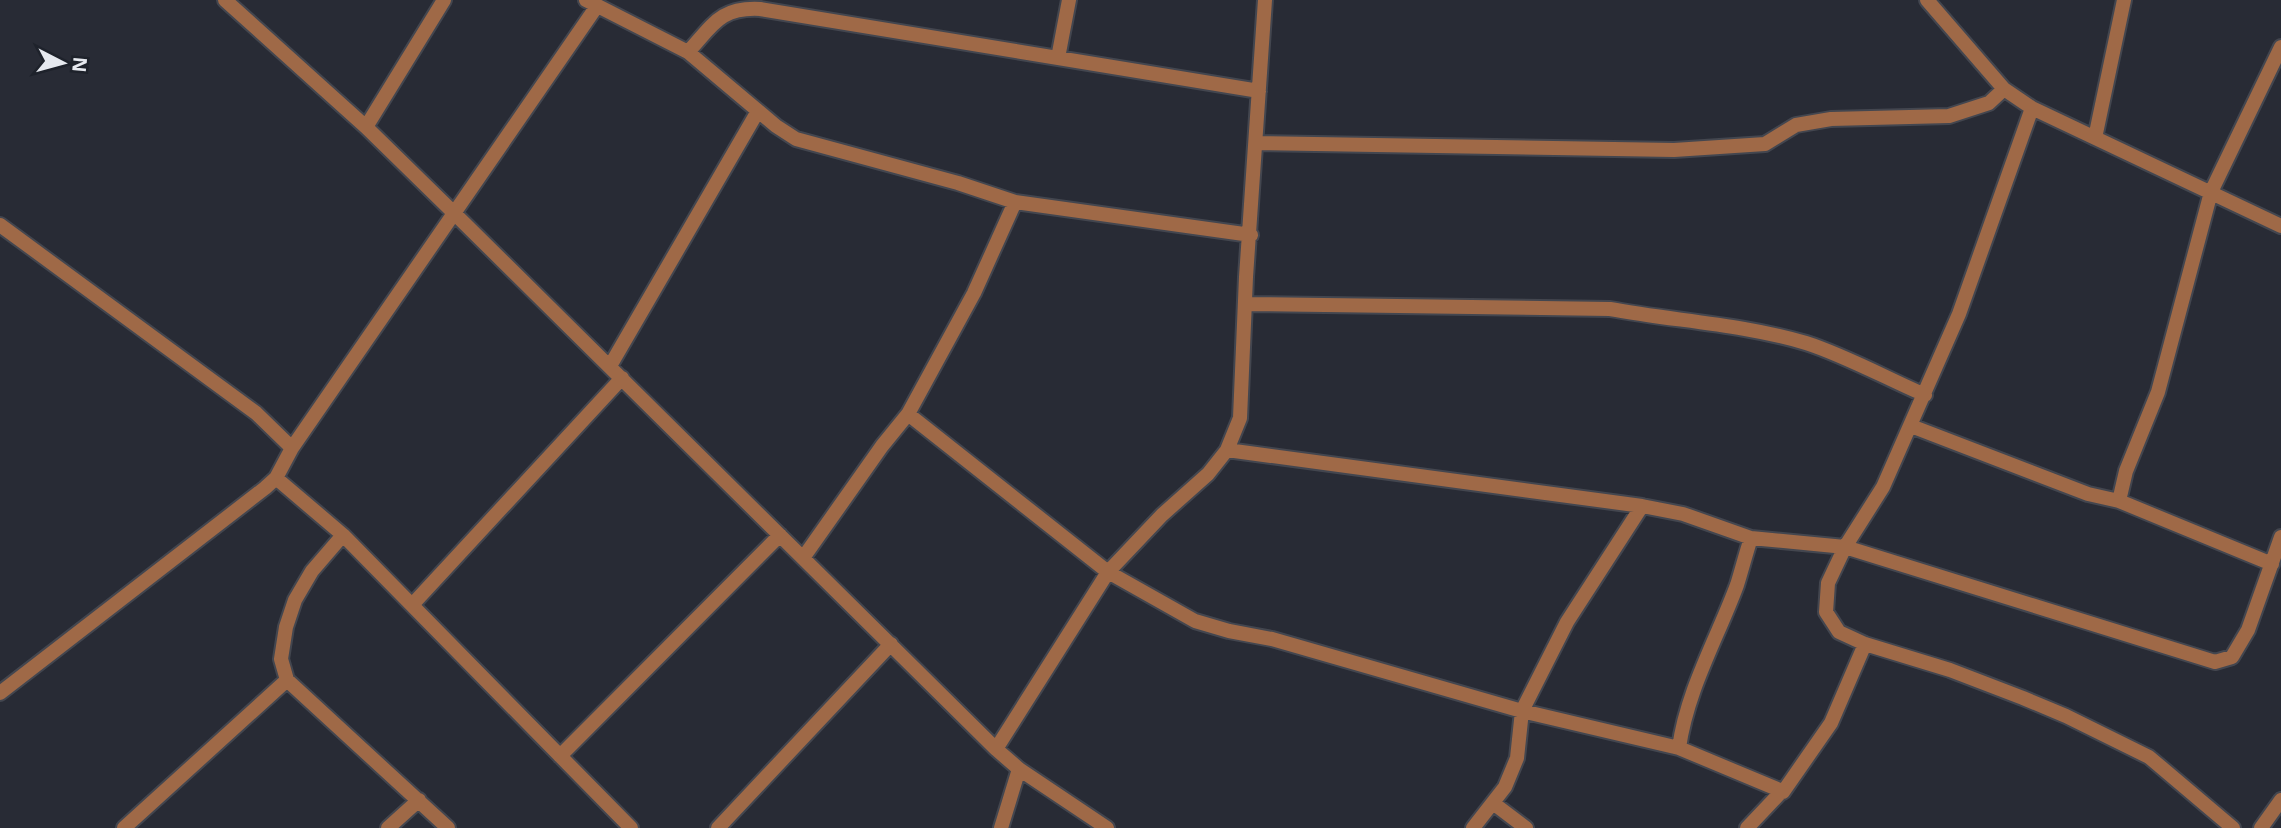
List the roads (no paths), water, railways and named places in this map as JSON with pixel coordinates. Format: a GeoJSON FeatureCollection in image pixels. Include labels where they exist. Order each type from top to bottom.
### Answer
{"type":"FeatureCollection","features":[{"type":"Feature","properties":{"kind":"street"},"geometry":{"type":"LineString","coordinates":[[225,0],[366,127],[996,749],[1019,769],[1107,828]]}},
{"type":"Feature","properties":{"kind":"street"},"geometry":{"type":"LineString","coordinates":[[366,127],[444,0]]}},
{"type":"Feature","properties":{"kind":"street"},"geometry":{"type":"LineString","coordinates":[[1058,58],[1069,0]]}},
{"type":"Feature","properties":{"kind":"street"},"geometry":{"type":"LineString","coordinates":[[996,749],[1108,572],[1162,515],[1208,474],[1227,450],[1240,418],[1265,0]]}},
{"type":"Feature","properties":{"kind":"street"},"geometry":{"type":"LineString","coordinates":[[1927,0],[2004,89],[2032,108],[2281,226]]}},
{"type":"Feature","properties":{"kind":"street"},"geometry":{"type":"LineString","coordinates":[[2095,138],[2124,0]]}},
{"type":"Feature","properties":{"kind":"street"},"geometry":{"type":"LineString","coordinates":[[0,693],[276,478],[292,448],[455,214],[592,3],[688,52],[796,139],[958,183],[1014,202],[1251,235]]}},
{"type":"Feature","properties":{"kind":"street"},"geometry":{"type":"LineString","coordinates":[[688,52],[722,14],[743,4],[760,9],[1259,91]]}},
{"type":"Feature","properties":{"kind":"street"},"geometry":{"type":"LineString","coordinates":[[2119,501],[2126,471],[2158,392],[2211,192],[2281,47]]}},
{"type":"Feature","properties":{"kind":"street"},"geometry":{"type":"LineString","coordinates":[[1256,143],[1674,150],[1765,144],[1797,125],[1831,119],[1949,116],[1989,103],[2004,89]]}},
{"type":"Feature","properties":{"kind":"street"},"geometry":{"type":"LineString","coordinates":[[2032,108],[1959,314],[1882,487],[1845,547],[1828,583],[1826,611],[1839,632],[1865,644],[1950,670],[2023,698],[2149,757],[2233,828]]}},
{"type":"Feature","properties":{"kind":"street"},"geometry":{"type":"LineString","coordinates":[[610,366],[758,111]]}},
{"type":"Feature","properties":{"kind":"street"},"geometry":{"type":"LineString","coordinates":[[803,558],[882,446],[908,414],[974,293],[1014,202]]}},
{"type":"Feature","properties":{"kind":"street"},"geometry":{"type":"LineString","coordinates":[[0,225],[256,413],[292,448]]}},
{"type":"Feature","properties":{"kind":"street"},"geometry":{"type":"LineString","coordinates":[[1245,304],[1610,309],[1717,323],[1810,344],[1925,395]]}},
{"type":"Feature","properties":{"kind":"street"},"geometry":{"type":"LineString","coordinates":[[412,605],[622,378]]}},
{"type":"Feature","properties":{"kind":"street"},"geometry":{"type":"LineString","coordinates":[[908,414],[1108,572],[1195,621],[1272,639],[1522,711],[1679,748],[1782,791]]}},
{"type":"Feature","properties":{"kind":"street"},"geometry":{"type":"LineString","coordinates":[[1911,426],[2088,494],[2119,501],[2272,564]]}},
{"type":"Feature","properties":{"kind":"street"},"geometry":{"type":"LineString","coordinates":[[1227,450],[1642,506],[1683,514],[1751,538],[1845,547],[2215,662],[2232,657],[2248,630],[2281,537]]}},
{"type":"Feature","properties":{"kind":"street"},"geometry":{"type":"LineString","coordinates":[[276,478],[343,536],[631,828]]}},
{"type":"Feature","properties":{"kind":"street"},"geometry":{"type":"LineString","coordinates":[[1473,828],[1505,787],[1517,758],[1522,711],[1567,622],[1642,506]]}},
{"type":"Feature","properties":{"kind":"street"},"geometry":{"type":"LineString","coordinates":[[560,756],[780,535]]}},
{"type":"Feature","properties":{"kind":"street"},"geometry":{"type":"LineString","coordinates":[[343,536],[312,571],[295,600],[286,626],[281,659],[287,680],[448,828]]}},
{"type":"Feature","properties":{"kind":"street"},"geometry":{"type":"LineString","coordinates":[[1679,748],[1682,728],[1706,657],[1737,583],[1751,538]]}},
{"type":"Feature","properties":{"kind":"street"},"geometry":{"type":"LineString","coordinates":[[718,828],[891,644]]}},
{"type":"Feature","properties":{"kind":"street"},"geometry":{"type":"LineString","coordinates":[[1747,828],[1797,775],[1831,723],[1865,644]]}},
{"type":"Feature","properties":{"kind":"street"},"geometry":{"type":"LineString","coordinates":[[124,828],[287,680]]}},
{"type":"Feature","properties":{"kind":"street"},"geometry":{"type":"LineString","coordinates":[[1001,828],[1019,769]]}},
{"type":"Feature","properties":{"kind":"street"},"geometry":{"type":"LineString","coordinates":[[388,828],[419,800]]}},
{"type":"Feature","properties":{"kind":"street"},"geometry":{"type":"LineString","coordinates":[[2261,828],[2281,800]]}},
{"type":"Feature","properties":{"kind":"street"},"geometry":{"type":"LineString","coordinates":[[1493,803],[1526,828]]}}]}
